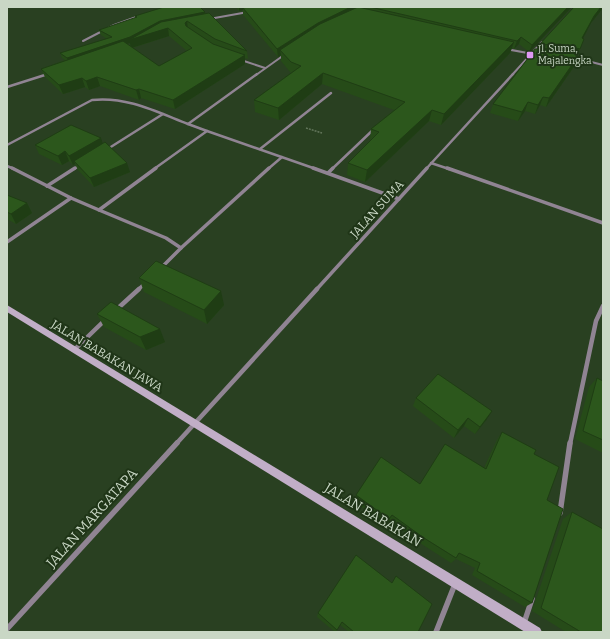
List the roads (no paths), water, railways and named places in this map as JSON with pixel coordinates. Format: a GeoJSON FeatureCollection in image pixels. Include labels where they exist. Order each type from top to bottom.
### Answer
{"type":"FeatureCollection","features":[{"type":"Feature","properties":{"kind":"street"},"geometry":{"type":"LineString","coordinates":[[206,19],[251,12]]}},
{"type":"Feature","properties":{"kind":"street"},"geometry":{"type":"LineString","coordinates":[[83,41],[114,25],[145,14]]}},
{"type":"Feature","properties":{"kind":"street","name":"JALAN SUMA"},"geometry":{"type":"LineString","coordinates":[[194,423],[545,39]]}},
{"type":"Feature","properties":{"kind":"street"},"geometry":{"type":"LineString","coordinates":[[501,48],[530,55],[536,53]]}},
{"type":"Feature","properties":{"kind":"street"},"geometry":{"type":"LineString","coordinates":[[188,124],[289,52]]}},
{"type":"Feature","properties":{"kind":"street"},"geometry":{"type":"LineString","coordinates":[[568,56],[603,65]]}},
{"type":"Feature","properties":{"kind":"street"},"geometry":{"type":"LineString","coordinates":[[237,60],[265,68]]}},
{"type":"Feature","properties":{"kind":"street"},"geometry":{"type":"LineString","coordinates":[[7,87],[49,73]]}},
{"type":"Feature","properties":{"kind":"street"},"geometry":{"type":"LineString","coordinates":[[260,149],[330,92]]}},
{"type":"Feature","properties":{"kind":"street"},"geometry":{"type":"LineString","coordinates":[[7,145],[92,100],[111,98],[163,114],[398,199]]}},
{"type":"Feature","properties":{"kind":"street"},"geometry":{"type":"LineString","coordinates":[[102,152],[163,114]]}},
{"type":"Feature","properties":{"kind":"street"},"geometry":{"type":"LineString","coordinates":[[328,173],[378,124]]}},
{"type":"Feature","properties":{"kind":"street"},"geometry":{"type":"LineString","coordinates":[[99,210],[207,131]]}},
{"type":"Feature","properties":{"kind":"street"},"geometry":{"type":"LineString","coordinates":[[154,274],[282,157]]}},
{"type":"Feature","properties":{"kind":"street"},"geometry":{"type":"LineString","coordinates":[[48,186],[88,161]]}},
{"type":"Feature","properties":{"kind":"street"},"geometry":{"type":"LineString","coordinates":[[431,163],[603,223]]}},
{"type":"Feature","properties":{"kind":"street"},"geometry":{"type":"LineString","coordinates":[[7,166],[71,198],[166,238],[181,248]]}},
{"type":"Feature","properties":{"kind":"street"},"geometry":{"type":"LineString","coordinates":[[7,242],[71,198]]}},
{"type":"Feature","properties":{"kind":"street"},"geometry":{"type":"LineString","coordinates":[[114,311],[149,279]]}},
{"type":"Feature","properties":{"kind":"street"},"geometry":{"type":"LineString","coordinates":[[558,521],[568,452],[596,321],[603,306]]}},
{"type":"Feature","properties":{"kind":"street","name":"JALAN BABAKAN JAWA"},"geometry":{"type":"LineString","coordinates":[[7,308],[194,423]]}},
{"type":"Feature","properties":{"kind":"street"},"geometry":{"type":"LineString","coordinates":[[74,350],[109,317]]}},
{"type":"Feature","properties":{"kind":"street","name":"JALAN BABAKAN"},"geometry":{"type":"LineString","coordinates":[[194,423],[536,632]]}},
{"type":"Feature","properties":{"kind":"street","name":"JALAN MARGATAPA"},"geometry":{"type":"LineString","coordinates":[[7,629],[194,423]]}},
{"type":"Feature","properties":{"kind":"street"},"geometry":{"type":"LineString","coordinates":[[436,632],[456,583]]}},
{"type":"Feature","properties":{"kind":"street"},"geometry":{"type":"LineString","coordinates":[[524,625],[534,595]]}},
{"type":"Feature","properties":{"kind":"place","name":"Jl. Suma, Majalengka"},"geometry":{"type":"Point","coordinates":[530,55]}}]}
